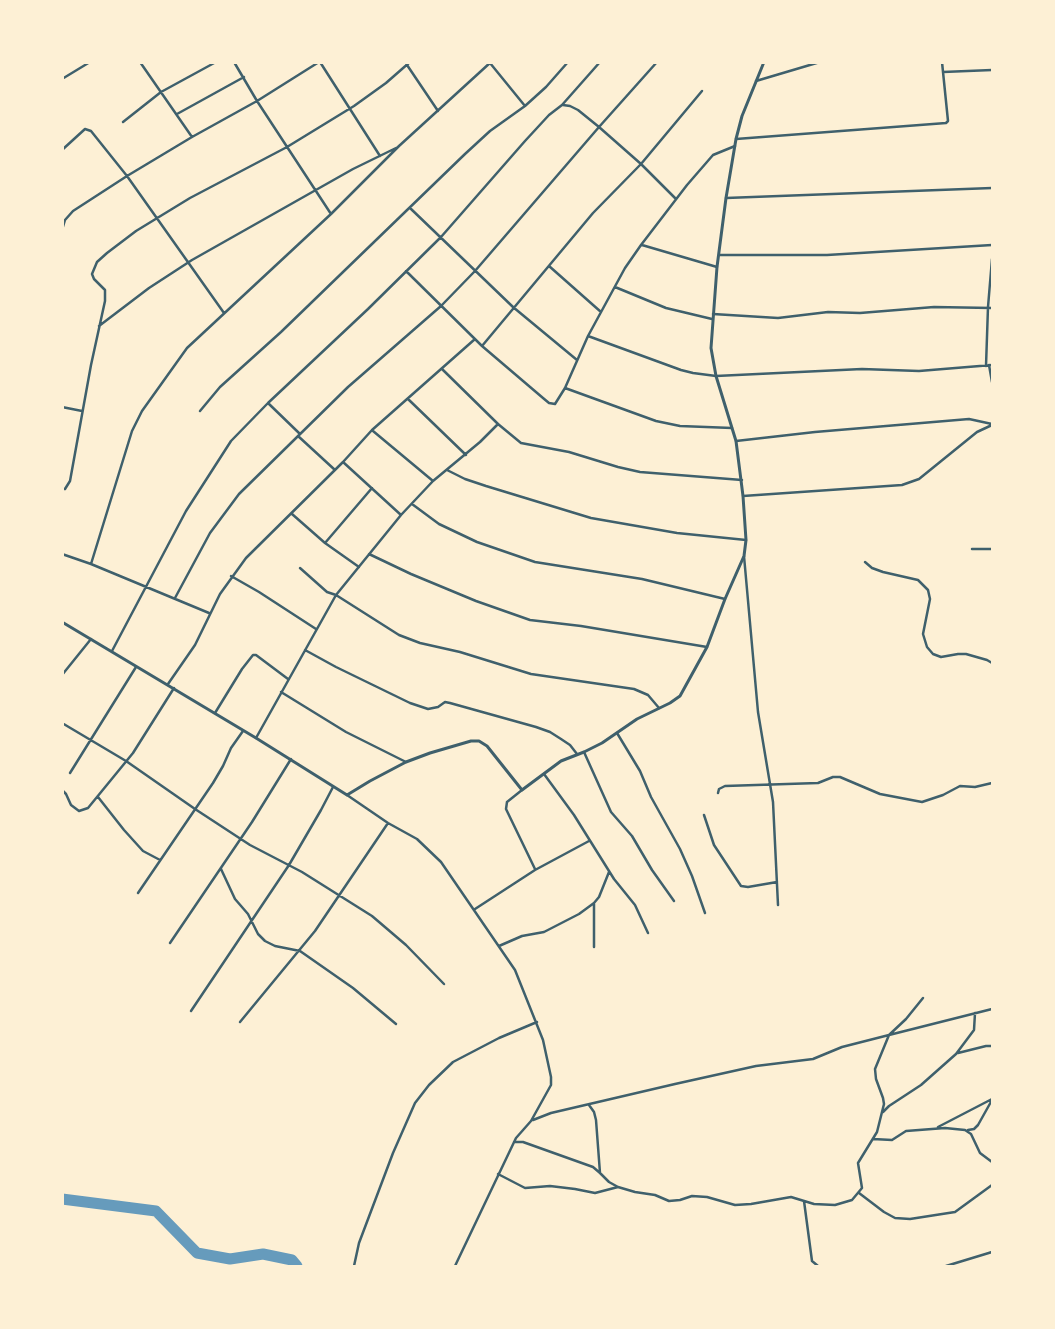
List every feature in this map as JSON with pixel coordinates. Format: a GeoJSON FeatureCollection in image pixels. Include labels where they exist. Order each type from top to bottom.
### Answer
{"type":"FeatureCollection","features":[{"type":"Feature","properties":{"kind":"street"},"geometry":{"type":"LineString","coordinates":[[62,79],[90,62]]}},
{"type":"Feature","properties":{"kind":"street"},"geometry":{"type":"LineString","coordinates":[[140,62],[192,136]]}},
{"type":"Feature","properties":{"kind":"street"},"geometry":{"type":"LineString","coordinates":[[123,122],[161,92],[216,62]]}},
{"type":"Feature","properties":{"kind":"street"},"geometry":{"type":"LineString","coordinates":[[234,62],[257,101],[331,214]]}},
{"type":"Feature","properties":{"kind":"street"},"geometry":{"type":"LineString","coordinates":[[62,230],[65,220],[73,211],[126,176],[192,136],[257,101],[320,62],[380,156]]}},
{"type":"Feature","properties":{"kind":"street"},"geometry":{"type":"LineString","coordinates":[[62,489],[65,489],[70,481],[98,327],[106,294],[103,286],[94,279],[92,274],[93,268],[107,253],[136,231],[190,198],[287,147],[349,109],[386,83],[410,62]]}},
{"type":"Feature","properties":{"kind":"street"},"geometry":{"type":"LineString","coordinates":[[200,411],[220,387],[281,332],[490,131],[526,106],[568,62]]}},
{"type":"Feature","properties":{"kind":"street"},"geometry":{"type":"LineString","coordinates":[[112,651],[186,511],[221,454],[238,433],[441,237],[525,141],[549,115],[562,105],[600,62]]}},
{"type":"Feature","properties":{"kind":"street"},"geometry":{"type":"LineString","coordinates":[[176,598],[210,533],[239,494],[348,387],[440,306],[475,271],[657,62]]}},
{"type":"Feature","properties":{"kind":"street"},"geometry":{"type":"LineString","coordinates":[[764,62],[742,116],[736,139],[717,267],[711,348],[716,376],[733,428],[742,480],[746,540],[744,556],[758,712],[773,802],[778,905]]}},
{"type":"Feature","properties":{"kind":"street"},"geometry":{"type":"LineString","coordinates":[[756,81],[820,62]]}},
{"type":"Feature","properties":{"kind":"street"},"geometry":{"type":"LineString","coordinates":[[736,139],[919,127],[948,122],[942,62]]}},
{"type":"Feature","properties":{"kind":"street"},"geometry":{"type":"LineString","coordinates":[[91,564],[132,431],[142,412],[187,348],[331,214],[399,146],[491,63],[526,106]]}},
{"type":"Feature","properties":{"kind":"street"},"geometry":{"type":"LineString","coordinates":[[406,64],[438,111]]}},
{"type":"Feature","properties":{"kind":"street"},"geometry":{"type":"LineString","coordinates":[[943,72],[992,70]]}},
{"type":"Feature","properties":{"kind":"street"},"geometry":{"type":"LineString","coordinates":[[177,114],[244,77]]}},
{"type":"Feature","properties":{"kind":"street"},"geometry":{"type":"LineString","coordinates":[[482,346],[593,213],[642,164],[702,91]]}},
{"type":"Feature","properties":{"kind":"street"},"geometry":{"type":"LineString","coordinates":[[562,105],[570,106],[599,127],[642,164],[676,199]]}},
{"type":"Feature","properties":{"kind":"street"},"geometry":{"type":"LineString","coordinates":[[62,150],[83,131],[88,129],[91,131],[126,176],[187,264],[224,313]]}},
{"type":"Feature","properties":{"kind":"street"},"geometry":{"type":"LineString","coordinates":[[98,327],[149,288],[187,264],[353,169],[399,146]]}},
{"type":"Feature","properties":{"kind":"street"},"geometry":{"type":"LineString","coordinates":[[406,271],[482,346],[543,398],[552,404],[558,402],[588,336],[614,288],[641,245],[713,155],[735,146]]}},
{"type":"Feature","properties":{"kind":"street"},"geometry":{"type":"LineString","coordinates":[[726,198],[992,188]]}},
{"type":"Feature","properties":{"kind":"street"},"geometry":{"type":"LineString","coordinates":[[410,208],[514,307],[577,360]]}},
{"type":"Feature","properties":{"kind":"street"},"geometry":{"type":"LineString","coordinates":[[641,245],[717,267]]}},
{"type":"Feature","properties":{"kind":"street"},"geometry":{"type":"LineString","coordinates":[[720,255],[827,255],[992,245]]}},
{"type":"Feature","properties":{"kind":"street"},"geometry":{"type":"LineString","coordinates":[[992,259],[988,307],[989,365],[992,382]]}},
{"type":"Feature","properties":{"kind":"street"},"geometry":{"type":"LineString","coordinates":[[549,266],[602,312]]}},
{"type":"Feature","properties":{"kind":"street"},"geometry":{"type":"LineString","coordinates":[[614,288],[666,308],[712,319]]}},
{"type":"Feature","properties":{"kind":"street"},"geometry":{"type":"LineString","coordinates":[[713,314],[778,318],[828,312],[860,313],[934,307],[992,308]]}},
{"type":"Feature","properties":{"kind":"street"},"geometry":{"type":"LineString","coordinates":[[588,336],[680,370],[716,376],[862,369],[920,371],[989,365]]}},
{"type":"Feature","properties":{"kind":"street"},"geometry":{"type":"LineString","coordinates":[[168,684],[194,645],[209,613],[232,576],[246,558],[343,462],[372,430],[475,339]]}},
{"type":"Feature","properties":{"kind":"street"},"geometry":{"type":"LineString","coordinates":[[442,369],[498,424],[521,443],[569,452],[640,472],[742,480]]}},
{"type":"Feature","properties":{"kind":"street"},"geometry":{"type":"LineString","coordinates":[[565,388],[656,421],[680,426],[733,428]]}},
{"type":"Feature","properties":{"kind":"street"},"geometry":{"type":"LineString","coordinates":[[408,398],[466,454]]}},
{"type":"Feature","properties":{"kind":"street"},"geometry":{"type":"LineString","coordinates":[[268,402],[335,470]]}},
{"type":"Feature","properties":{"kind":"street"},"geometry":{"type":"LineString","coordinates":[[62,407],[82,411]]}},
{"type":"Feature","properties":{"kind":"street"},"geometry":{"type":"LineString","coordinates":[[736,441],[815,432],[969,419],[992,424]]}},
{"type":"Feature","properties":{"kind":"street"},"geometry":{"type":"LineString","coordinates":[[256,738],[336,595],[401,515],[433,481],[498,424]]}},
{"type":"Feature","properties":{"kind":"street"},"geometry":{"type":"LineString","coordinates":[[743,496],[911,483],[919,479],[977,432],[992,424]]}},
{"type":"Feature","properties":{"kind":"street"},"geometry":{"type":"LineString","coordinates":[[372,430],[433,481]]}},
{"type":"Feature","properties":{"kind":"street"},"geometry":{"type":"LineString","coordinates":[[343,462],[401,515]]}},
{"type":"Feature","properties":{"kind":"street"},"geometry":{"type":"LineString","coordinates":[[447,470],[479,484],[592,518],[677,534],[746,540]]}},
{"type":"Feature","properties":{"kind":"street"},"geometry":{"type":"LineString","coordinates":[[325,543],[372,488]]}},
{"type":"Feature","properties":{"kind":"street"},"geometry":{"type":"LineString","coordinates":[[412,504],[439,524],[477,542],[535,562],[642,579],[725,599]]}},
{"type":"Feature","properties":{"kind":"street"},"geometry":{"type":"LineString","coordinates":[[291,514],[325,543],[359,567]]}},
{"type":"Feature","properties":{"kind":"street"},"geometry":{"type":"LineString","coordinates":[[972,549],[992,549]]}},
{"type":"Feature","properties":{"kind":"street"},"geometry":{"type":"LineString","coordinates":[[62,554],[176,598],[209,613]]}},
{"type":"Feature","properties":{"kind":"street"},"geometry":{"type":"LineString","coordinates":[[369,554],[457,593],[530,620],[580,626],[707,647]]}},
{"type":"Feature","properties":{"kind":"street"},"geometry":{"type":"LineString","coordinates":[[535,870],[506,805],[509,799],[561,761],[584,752],[617,733],[637,718],[670,703],[680,696],[707,647],[744,556]]}},
{"type":"Feature","properties":{"kind":"street"},"geometry":{"type":"LineString","coordinates":[[865,562],[872,568],[883,572],[918,580],[928,590],[930,599],[923,634],[927,647],[933,654],[941,658],[966,654],[992,663]]}},
{"type":"Feature","properties":{"kind":"street"},"geometry":{"type":"LineString","coordinates":[[300,568],[327,592],[336,595],[399,635],[420,643],[460,652],[531,674],[634,689],[648,695],[659,708]]}},
{"type":"Feature","properties":{"kind":"street"},"geometry":{"type":"LineString","coordinates":[[232,576],[316,629]]}},
{"type":"Feature","properties":{"kind":"street"},"geometry":{"type":"LineString","coordinates":[[62,622],[291,759],[388,823],[417,838],[441,862],[515,970],[537,1022],[552,1081],[531,1121],[514,1142],[455,1266]]}},
{"type":"Feature","properties":{"kind":"street"},"geometry":{"type":"LineString","coordinates":[[62,675],[91,639]]}},
{"type":"Feature","properties":{"kind":"street"},"geometry":{"type":"LineString","coordinates":[[305,650],[410,703],[433,709],[445,702],[536,727],[550,732],[561,739],[570,745],[577,754]]}},
{"type":"Feature","properties":{"kind":"street"},"geometry":{"type":"LineString","coordinates":[[215,713],[242,669],[253,655],[256,655],[288,679]]}},
{"type":"Feature","properties":{"kind":"street"},"geometry":{"type":"LineString","coordinates":[[70,774],[137,666]]}},
{"type":"Feature","properties":{"kind":"street"},"geometry":{"type":"LineString","coordinates":[[62,790],[71,805],[79,811],[88,808],[126,761],[174,688]]}},
{"type":"Feature","properties":{"kind":"street"},"geometry":{"type":"LineString","coordinates":[[281,692],[346,732],[406,762]]}},
{"type":"Feature","properties":{"kind":"street"},"geometry":{"type":"LineString","coordinates":[[62,723],[126,761],[195,810],[241,839],[339,894],[372,916],[406,945],[444,984]]}},
{"type":"Feature","properties":{"kind":"street"},"geometry":{"type":"LineString","coordinates":[[138,893],[195,810],[243,731]]}},
{"type":"Feature","properties":{"kind":"street"},"geometry":{"type":"LineString","coordinates":[[617,733],[640,771],[651,797],[680,849],[692,876],[705,914]]}},
{"type":"Feature","properties":{"kind":"street"},"geometry":{"type":"LineString","coordinates":[[347,795],[406,762],[430,752],[471,741],[487,746],[522,790]]}},
{"type":"Feature","properties":{"kind":"street"},"geometry":{"type":"LineString","coordinates":[[584,752],[611,812],[632,836],[652,870],[674,901]]}},
{"type":"Feature","properties":{"kind":"street"},"geometry":{"type":"LineString","coordinates":[[170,943],[241,839],[291,759]]}},
{"type":"Feature","properties":{"kind":"street"},"geometry":{"type":"LineString","coordinates":[[544,774],[574,815],[609,872],[635,905],[648,933]]}},
{"type":"Feature","properties":{"kind":"street"},"geometry":{"type":"LineString","coordinates":[[718,793],[719,789],[725,786],[818,783],[833,777],[840,777],[880,794],[922,802],[943,796],[960,786],[975,787],[992,783]]}},
{"type":"Feature","properties":{"kind":"street"},"geometry":{"type":"LineString","coordinates":[[191,1011],[289,865],[322,810],[333,786]]}},
{"type":"Feature","properties":{"kind":"street"},"geometry":{"type":"LineString","coordinates":[[98,796],[143,851],[160,860]]}},
{"type":"Feature","properties":{"kind":"street"},"geometry":{"type":"LineString","coordinates":[[704,815],[716,850],[741,886],[748,887],[777,882]]}},
{"type":"Feature","properties":{"kind":"street"},"geometry":{"type":"LineString","coordinates":[[240,1022],[300,952],[388,823]]}},
{"type":"Feature","properties":{"kind":"street"},"geometry":{"type":"LineString","coordinates":[[475,909],[535,870],[589,841]]}},
{"type":"Feature","properties":{"kind":"street"},"geometry":{"type":"LineString","coordinates":[[221,869],[235,899],[251,920],[258,934],[269,944],[300,952],[353,988],[396,1024]]}},
{"type":"Feature","properties":{"kind":"street"},"geometry":{"type":"LineString","coordinates":[[499,946],[522,936],[544,932],[579,914],[599,897],[609,872]]}},
{"type":"Feature","properties":{"kind":"street"},"geometry":{"type":"LineString","coordinates":[[594,903],[594,947]]}},
{"type":"Feature","properties":{"kind":"street"},"geometry":{"type":"LineString","coordinates":[[514,1142],[523,1142],[592,1167],[609,1182],[618,1187],[635,1192],[655,1194],[674,1201],[692,1196],[707,1197],[736,1205],[792,1197],[814,1204],[835,1205],[852,1200],[862,1188],[858,1163],[877,1132],[884,1104],[876,1079],[876,1069],[888,1035],[906,1019],[924,998]]}},
{"type":"Feature","properties":{"kind":"street"},"geometry":{"type":"LineString","coordinates":[[531,1121],[550,1113],[674,1084],[756,1066],[813,1059],[842,1047],[992,1009]]}},
{"type":"Feature","properties":{"kind":"street"},"geometry":{"type":"LineString","coordinates":[[882,1113],[889,1106],[921,1085],[956,1054],[974,1030],[975,1013]]}},
{"type":"Feature","properties":{"kind":"street"},"geometry":{"type":"LineString","coordinates":[[354,1266],[359,1243],[393,1153],[415,1103],[453,1062],[499,1038],[537,1022]]}},
{"type":"Feature","properties":{"kind":"street"},"geometry":{"type":"LineString","coordinates":[[956,1054],[992,1046]]}},
{"type":"Feature","properties":{"kind":"street"},"geometry":{"type":"LineString","coordinates":[[873,1139],[892,1140],[906,1132],[936,1129],[957,1128],[970,1130],[978,1126],[992,1100]]}},
{"type":"Feature","properties":{"kind":"street"},"geometry":{"type":"LineString","coordinates":[[936,1129],[992,1100]]}},
{"type":"Feature","properties":{"kind":"street"},"geometry":{"type":"LineString","coordinates":[[589,1105],[594,1112],[596,1120],[600,1173]]}},
{"type":"Feature","properties":{"kind":"street"},"geometry":{"type":"LineString","coordinates":[[966,1130],[971,1134],[980,1153],[992,1162]]}},
{"type":"Feature","properties":{"kind":"street"},"geometry":{"type":"LineString","coordinates":[[498,1174],[525,1188],[550,1186],[595,1193],[618,1187]]}},
{"type":"Feature","properties":{"kind":"street"},"geometry":{"type":"LineString","coordinates":[[859,1193],[895,1218],[910,1219],[955,1212],[992,1185]]}},
{"type":"Feature","properties":{"kind":"street"},"geometry":{"type":"LineString","coordinates":[[804,1200],[812,1260],[818,1266]]}},
{"type":"Feature","properties":{"kind":"street"},"geometry":{"type":"LineString","coordinates":[[946,1266],[992,1252]]}},
{"type":"Feature","properties":{"kind":"waterway"},"geometry":{"type":"LineString","coordinates":[[62,1199],[156,1211],[197,1253],[230,1259],[263,1254],[292,1260],[297,1266]]}}]}
